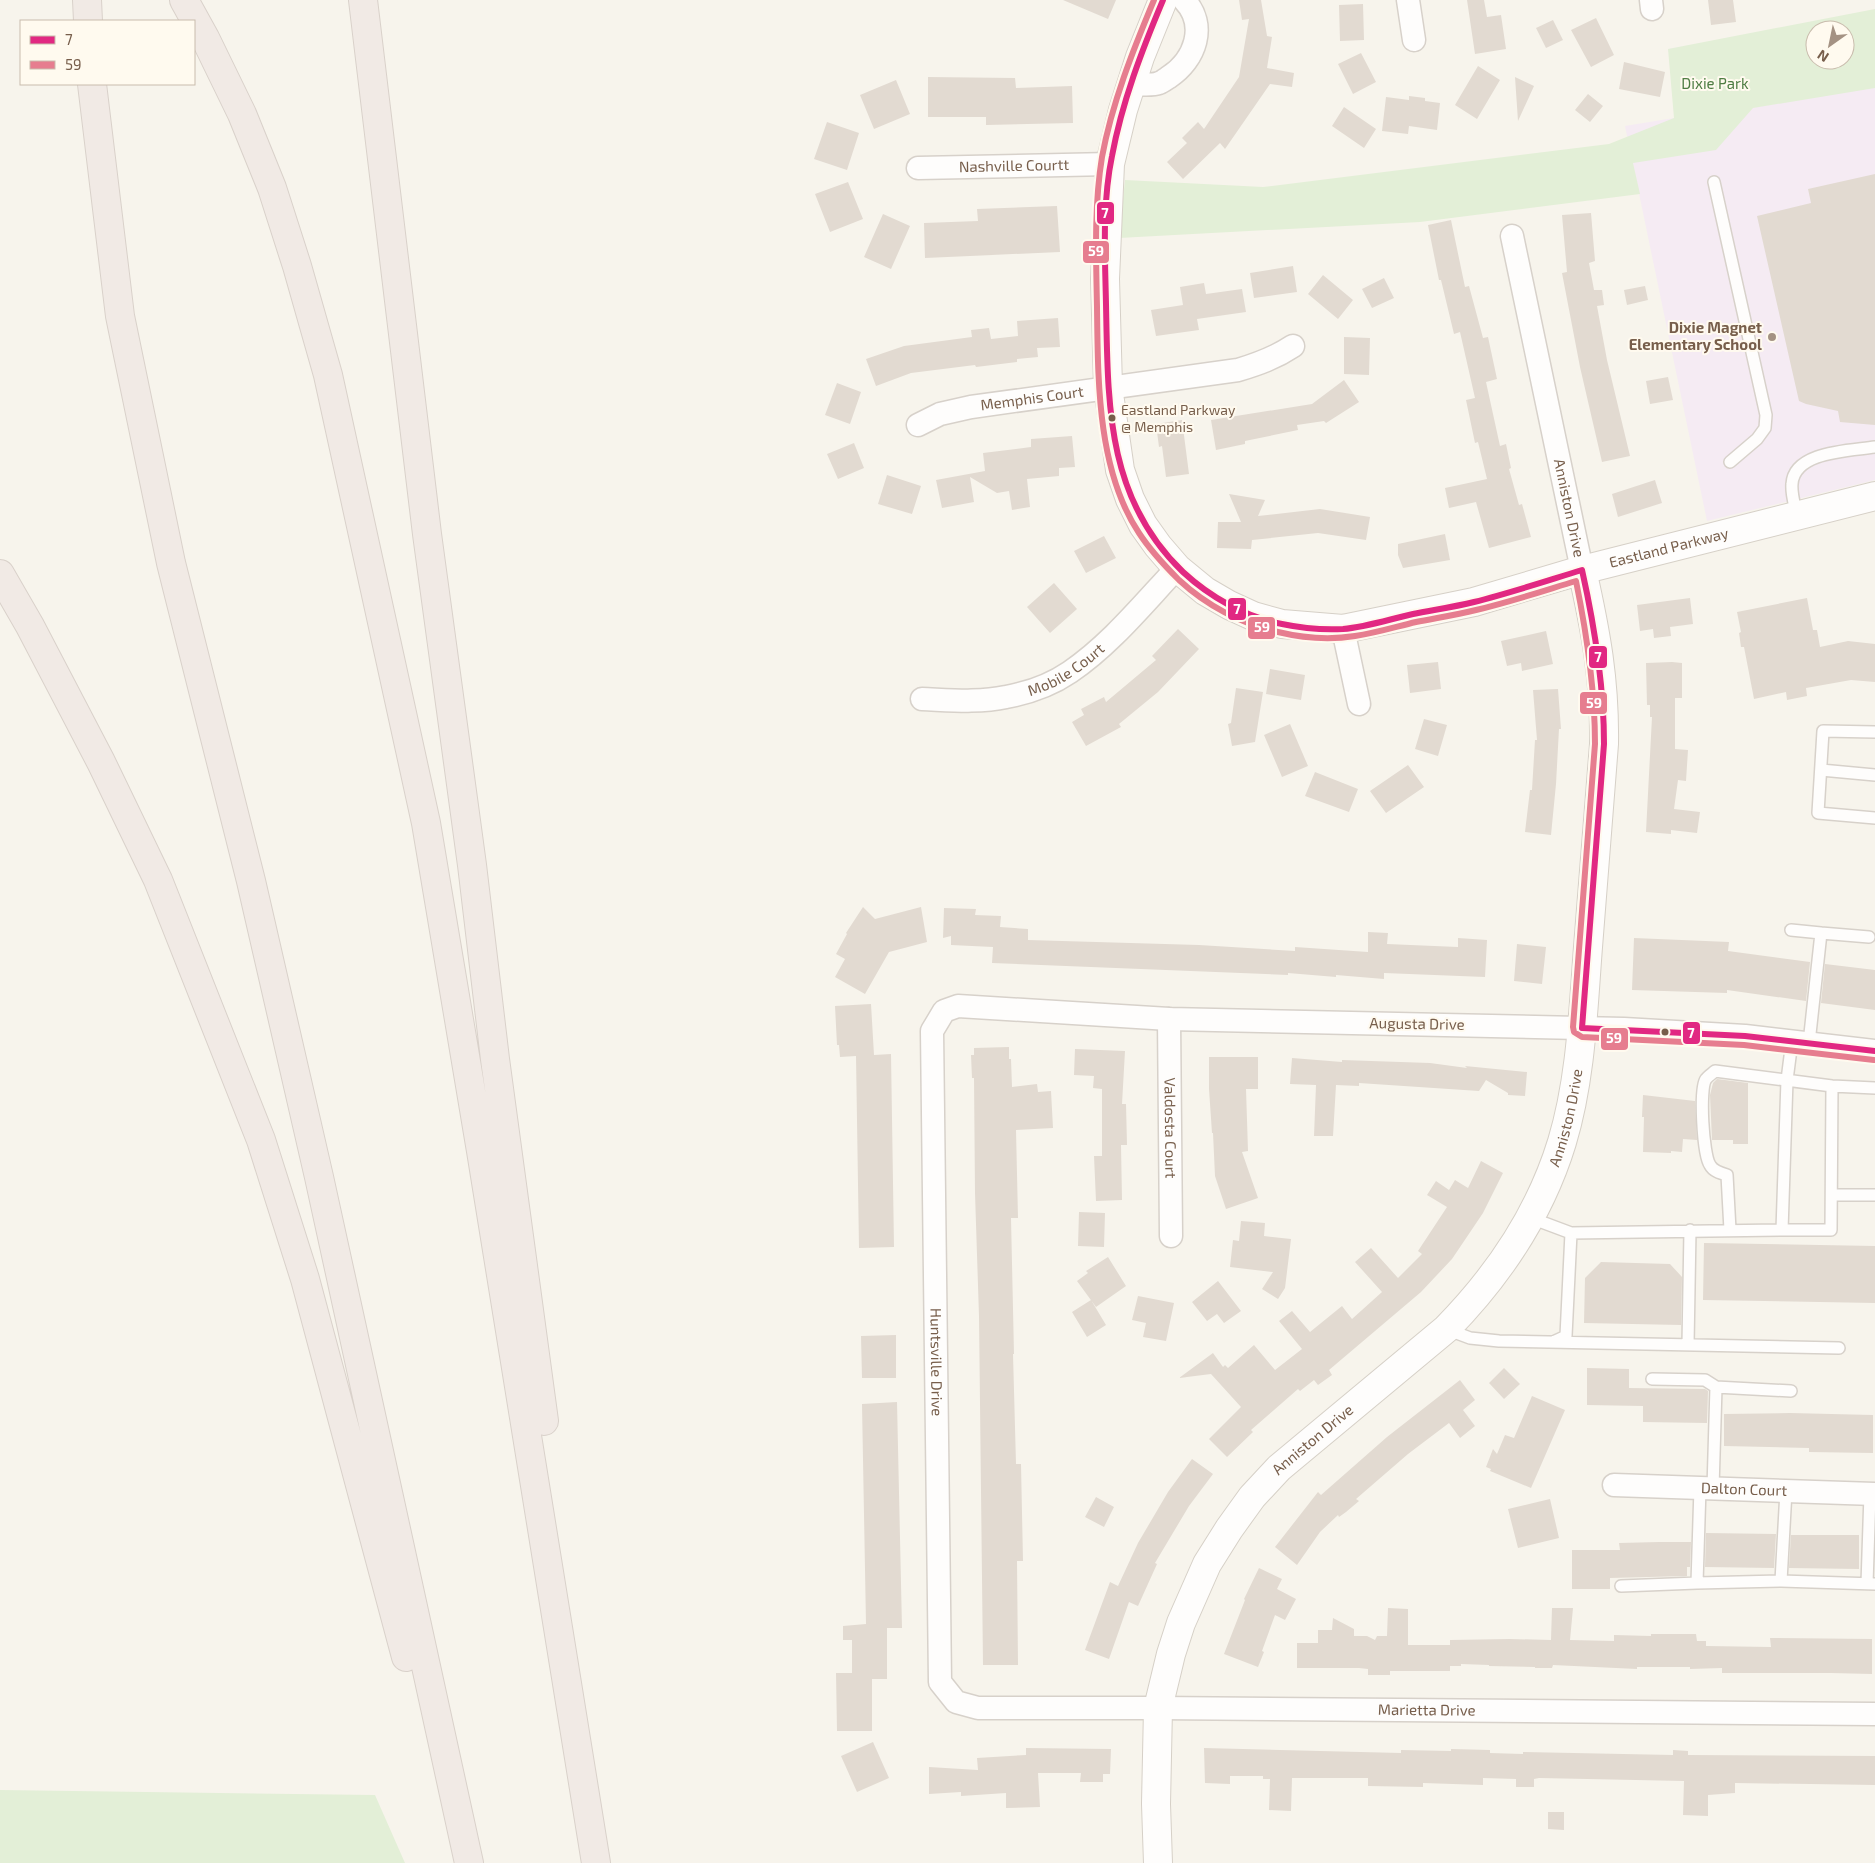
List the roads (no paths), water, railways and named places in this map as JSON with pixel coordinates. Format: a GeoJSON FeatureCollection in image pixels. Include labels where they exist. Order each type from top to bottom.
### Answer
{"type":"FeatureCollection","features":[{"type":"Feature","properties":{"kind":"highway"},"geometry":{"type":"LineString","coordinates":[[87,0],[88,20]]}},
{"type":"Feature","properties":{"kind":"highway"},"geometry":{"type":"LineString","coordinates":[[184,0],[242,114],[272,188],[298,266],[328,375],[426,823],[483,1161],[596,1863]]}},
{"type":"Feature","properties":{"kind":"highway"},"geometry":{"type":"LineString","coordinates":[[363,0],[427,534],[495,1059],[604,1863]]}},
{"type":"Feature","properties":{"kind":"highway"},"geometry":{"type":"LineString","coordinates":[[92,85],[120,316],[171,563],[250,881],[319,1176],[469,1863]]}},
{"type":"Feature","properties":{"kind":"highway"},"geometry":{"type":"LineString","coordinates":[[0,574],[30,626],[83,728],[158,880],[261,1140],[306,1279],[461,1863]]}},
{"type":"Feature","properties":{"kind":"street","name":"Eastland Parkway"},"geometry":{"type":"LineString","coordinates":[[1163,0],[1131,84],[1110,164],[1106,279],[1108,387],[1120,470],[1130,499],[1143,525],[1177,568],[1205,590],[1229,606],[1253,616],[1282,624],[1343,629],[1474,602],[1582,570],[1875,496]]}},
{"type":"Feature","properties":{"kind":"street"},"geometry":{"type":"LineString","coordinates":[[1131,84],[1160,83],[1178,71],[1189,57],[1196,44],[1196,22],[1191,8],[1184,0]]}},
{"type":"Feature","properties":{"kind":"street"},"geometry":{"type":"LineString","coordinates":[[1408,0],[1414,40]]}},
{"type":"Feature","properties":{"kind":"street","name":"Nashville Courtt"},"geometry":{"type":"LineString","coordinates":[[918,168],[1110,164]]}},
{"type":"Feature","properties":{"kind":"street","name":"Anniston Drive"},"geometry":{"type":"LineString","coordinates":[[1158,1863],[1156,1804],[1158,1708],[1171,1654],[1193,1593],[1207,1564],[1252,1497],[1300,1449],[1446,1329],[1464,1312],[1512,1250],[1531,1218],[1549,1179],[1562,1142],[1571,1104],[1582,1028],[1604,744],[1605,708],[1597,637],[1512,236]]}},
{"type":"Feature","properties":{"kind":"street","name":"Memphis Court"},"geometry":{"type":"LineString","coordinates":[[918,425],[940,414],[971,407],[1238,370],[1262,363],[1282,354],[1293,346]]}},
{"type":"Feature","properties":{"kind":"street","name":"Mobile Court"},"geometry":{"type":"LineString","coordinates":[[922,699],[970,700],[1004,698],[1037,689],[1069,673],[1099,650],[1177,568]]}},
{"type":"Feature","properties":{"kind":"street"},"geometry":{"type":"LineString","coordinates":[[1343,629],[1359,704]]}},
{"type":"Feature","properties":{"kind":"street","name":"Augusta Drive"},"geometry":{"type":"LineString","coordinates":[[958,1006],[1169,1019],[1582,1028],[1745,1036],[1875,1051]]}},
{"type":"Feature","properties":{"kind":"street","name":"Huntsville Drive"},"geometry":{"type":"LineString","coordinates":[[958,1006],[944,1011],[932,1031],[940,1682],[956,1702],[978,1708]]}},
{"type":"Feature","properties":{"kind":"street","name":"Valdosta Court"},"geometry":{"type":"LineString","coordinates":[[1169,1019],[1171,1236]]}},
{"type":"Feature","properties":{"kind":"street","name":"Dalton Court"},"geometry":{"type":"LineString","coordinates":[[1614,1485],[1872,1494]]}},
{"type":"Feature","properties":{"kind":"street","name":"Marietta Drive"},"geometry":{"type":"LineString","coordinates":[[978,1708],[1875,1714]]}},
{"type":"Feature","properties":{"kind":"lane"},"geometry":{"type":"LineString","coordinates":[[1714,182],[1766,415],[1765,428],[1757,439],[1730,462]]}},
{"type":"Feature","properties":{"kind":"lane"},"geometry":{"type":"LineString","coordinates":[[1797,516],[1792,482],[1800,466],[1816,456],[1875,447]]}},
{"type":"Feature","properties":{"kind":"lane"},"geometry":{"type":"LineString","coordinates":[[1875,732],[1824,731],[1818,814],[1875,818]]}},
{"type":"Feature","properties":{"kind":"lane"},"geometry":{"type":"LineString","coordinates":[[1821,770],[1875,775]]}},
{"type":"Feature","properties":{"kind":"lane"},"geometry":{"type":"LineString","coordinates":[[1791,930],[1869,937]]}},
{"type":"Feature","properties":{"kind":"lane"},"geometry":{"type":"LineString","coordinates":[[1782,1230],[1787,1080],[1800,1042],[1821,933]]}},
{"type":"Feature","properties":{"kind":"lane"},"geometry":{"type":"LineString","coordinates":[[1730,1230],[1727,1174],[1717,1172],[1709,1165],[1704,1142],[1703,1088],[1706,1078],[1715,1072],[1832,1086],[1875,1088]]}},
{"type":"Feature","properties":{"kind":"lane"},"geometry":{"type":"LineString","coordinates":[[1531,1218],[1571,1233],[1690,1230],[1831,1230],[1832,1086]]}},
{"type":"Feature","properties":{"kind":"lane"},"geometry":{"type":"LineString","coordinates":[[1832,1195],[1875,1195]]}},
{"type":"Feature","properties":{"kind":"lane"},"geometry":{"type":"LineString","coordinates":[[1688,1345],[1690,1230]]}},
{"type":"Feature","properties":{"kind":"lane"},"geometry":{"type":"LineString","coordinates":[[1551,1343],[1566,1336],[1571,1233]]}},
{"type":"Feature","properties":{"kind":"lane"},"geometry":{"type":"LineString","coordinates":[[1446,1329],[1470,1338],[1499,1341],[1839,1348]]}},
{"type":"Feature","properties":{"kind":"lane"},"geometry":{"type":"LineString","coordinates":[[1652,1379],[1705,1380],[1716,1388],[1790,1392]]}},
{"type":"Feature","properties":{"kind":"lane"},"geometry":{"type":"LineString","coordinates":[[1697,1583],[1716,1388]]}},
{"type":"Feature","properties":{"kind":"lane"},"geometry":{"type":"LineString","coordinates":[[1781,1582],[1786,1490]]}},
{"type":"Feature","properties":{"kind":"lane"},"geometry":{"type":"LineString","coordinates":[[1621,1586],[1781,1582],[1871,1584],[1872,1494]]}},
{"type":"Feature","properties":{"kind":"place","name":"Dixie Magnet Elementary School"},"geometry":{"type":"Point","coordinates":[1772,337]}},
{"type":"Feature","properties":{"kind":"place","name":"Eastland Parkway @ Memphis"},"geometry":{"type":"Point","coordinates":[1112,418]}},
{"type":"Feature","properties":{"kind":"park label","name":"Dixie Park"},"geometry":{"type":"Point","coordinates":[1715,84]}}]}
